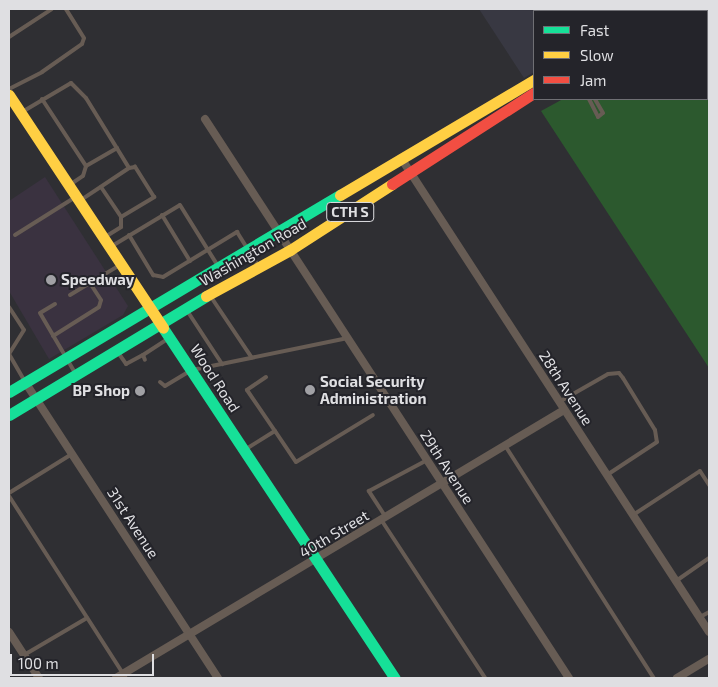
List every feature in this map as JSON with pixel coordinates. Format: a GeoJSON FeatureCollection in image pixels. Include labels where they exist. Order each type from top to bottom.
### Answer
{"type":"FeatureCollection","features":[{"type":"Feature","properties":{"kind":"main road","name":"Washington Road"},"geometry":{"type":"LineString","coordinates":[[9,392],[533,81]]}},
{"type":"Feature","properties":{"kind":"main road","name":"Washington Road"},"geometry":{"type":"LineString","coordinates":[[9,415],[160,322],[290,250],[411,174],[533,93]]}},
{"type":"Feature","properties":{"kind":"main road","name":"Wood Road"},"geometry":{"type":"LineString","coordinates":[[9,95],[152,308],[316,561],[395,678]]}},
{"type":"Feature","properties":{"kind":"street","name":"29th Avenue"},"geometry":{"type":"LineString","coordinates":[[205,119],[569,678]]}},
{"type":"Feature","properties":{"kind":"street","name":"28th Avenue"},"geometry":{"type":"LineString","coordinates":[[401,158],[709,632]]}},
{"type":"Feature","properties":{"kind":"street","name":"31st Avenue"},"geometry":{"type":"LineString","coordinates":[[25,382],[218,678]]}},
{"type":"Feature","properties":{"kind":"street","name":"40th Street"},"geometry":{"type":"LineString","coordinates":[[122,677],[188,632],[316,561],[564,410]]}},
{"type":"Feature","properties":{"kind":"street"},"geometry":{"type":"LineString","coordinates":[[9,632],[39,678]]}},
{"type":"Feature","properties":{"kind":"street"},"geometry":{"type":"LineString","coordinates":[[678,678],[709,659]]}},
{"type":"Feature","properties":{"kind":"lane"},"geometry":{"type":"LineString","coordinates":[[9,37],[52,9]]}},
{"type":"Feature","properties":{"kind":"lane"},"geometry":{"type":"LineString","coordinates":[[9,95],[82,44],[84,38],[66,9]]}},
{"type":"Feature","properties":{"kind":"lane"},"geometry":{"type":"LineString","coordinates":[[20,113],[71,83],[86,98],[129,168]]}},
{"type":"Feature","properties":{"kind":"lane"},"geometry":{"type":"LineString","coordinates":[[42,99],[86,166]]}},
{"type":"Feature","properties":{"kind":"lane"},"geometry":{"type":"LineString","coordinates":[[590,100],[598,117],[603,113],[595,100]]}},
{"type":"Feature","properties":{"kind":"lane"},"geometry":{"type":"LineString","coordinates":[[69,185],[83,176],[86,166],[117,148]]}},
{"type":"Feature","properties":{"kind":"lane"},"geometry":{"type":"LineString","coordinates":[[15,235],[101,187],[129,168],[135,167],[154,197],[121,218]]}},
{"type":"Feature","properties":{"kind":"lane"},"geometry":{"type":"LineString","coordinates":[[101,187],[121,218],[121,227],[107,242]]}},
{"type":"Feature","properties":{"kind":"lane"},"geometry":{"type":"LineString","coordinates":[[107,242],[129,235],[180,205],[219,267]]}},
{"type":"Feature","properties":{"kind":"lane"},"geometry":{"type":"LineString","coordinates":[[162,215],[190,261]]}},
{"type":"Feature","properties":{"kind":"lane"},"geometry":{"type":"LineString","coordinates":[[129,235],[154,276],[163,277],[238,232],[258,268]]}},
{"type":"Feature","properties":{"kind":"lane"},"geometry":{"type":"LineString","coordinates":[[70,295],[122,264]]}},
{"type":"Feature","properties":{"kind":"lane"},"geometry":{"type":"LineString","coordinates":[[53,336],[99,307],[100,300],[90,283]]}},
{"type":"Feature","properties":{"kind":"lane"},"geometry":{"type":"LineString","coordinates":[[210,295],[252,358]]}},
{"type":"Feature","properties":{"kind":"lane"},"geometry":{"type":"LineString","coordinates":[[55,304],[40,313],[76,374]]}},
{"type":"Feature","properties":{"kind":"lane"},"geometry":{"type":"LineString","coordinates":[[9,306],[24,330],[9,354],[25,382]]}},
{"type":"Feature","properties":{"kind":"lane"},"geometry":{"type":"LineString","coordinates":[[186,308],[222,364]]}},
{"type":"Feature","properties":{"kind":"lane"},"geometry":{"type":"LineString","coordinates":[[116,350],[126,364],[143,356],[170,337]]}},
{"type":"Feature","properties":{"kind":"lane"},"geometry":{"type":"LineString","coordinates":[[160,382],[169,385],[192,370],[348,338]]}},
{"type":"Feature","properties":{"kind":"lane"},"geometry":{"type":"LineString","coordinates":[[143,356],[145,360]]}},
{"type":"Feature","properties":{"kind":"lane"},"geometry":{"type":"LineString","coordinates":[[560,402],[608,374],[619,373],[623,378],[655,430],[657,442],[607,476]]}},
{"type":"Feature","properties":{"kind":"lane"},"geometry":{"type":"LineString","coordinates":[[266,377],[247,390],[296,462],[373,415]]}},
{"type":"Feature","properties":{"kind":"lane"},"geometry":{"type":"LineString","coordinates":[[244,450],[275,431]]}},
{"type":"Feature","properties":{"kind":"lane"},"geometry":{"type":"LineString","coordinates":[[506,447],[654,678]]}},
{"type":"Feature","properties":{"kind":"lane"},"geometry":{"type":"LineString","coordinates":[[72,454],[9,494],[122,677]]}},
{"type":"Feature","properties":{"kind":"lane"},"geometry":{"type":"LineString","coordinates":[[427,460],[369,491],[384,520],[485,678]]}},
{"type":"Feature","properties":{"kind":"lane"},"geometry":{"type":"LineString","coordinates":[[633,515],[700,471],[709,485]]}},
{"type":"Feature","properties":{"kind":"lane"},"geometry":{"type":"LineString","coordinates":[[676,581],[709,558]]}},
{"type":"Feature","properties":{"kind":"lane"},"geometry":{"type":"LineString","coordinates":[[700,618],[709,612]]}},
{"type":"Feature","properties":{"kind":"lane"},"geometry":{"type":"LineString","coordinates":[[24,655],[87,618]]}},
{"type":"Feature","properties":{"kind":"shaded area"},"geometry":{"type":"Polygon","coordinates":[[[479,9],[645,9],[533,10],[533,73],[524,78],[479,9]]]}},
{"type":"Feature","properties":{"kind":"shaded area"},"geometry":{"type":"Polygon","coordinates":[[[45,177],[128,306],[123,315],[49,359],[9,291],[9,201],[45,177]]]}},
{"type":"Feature","properties":{"kind":"green space"},"geometry":{"type":"Polygon","coordinates":[[[709,17],[709,368],[541,111],[561,100],[708,100],[709,17]]]}},
{"type":"Feature","properties":{"kind":"traffic: fast"},"geometry":{"type":"LineString","coordinates":[[9,392],[340,195]]}},
{"type":"Feature","properties":{"kind":"traffic: fast"},"geometry":{"type":"LineString","coordinates":[[9,415],[206,296]]}},
{"type":"Feature","properties":{"kind":"traffic: fast"},"geometry":{"type":"LineString","coordinates":[[163,328],[395,678]]}},
{"type":"Feature","properties":{"kind":"traffic: slow"},"geometry":{"type":"LineString","coordinates":[[340,195],[533,81]]}},
{"type":"Feature","properties":{"kind":"traffic: slow"},"geometry":{"type":"LineString","coordinates":[[9,95],[163,328]]}},
{"type":"Feature","properties":{"kind":"traffic: slow"},"geometry":{"type":"LineString","coordinates":[[206,296],[290,250],[392,184]]}},
{"type":"Feature","properties":{"kind":"traffic: jam"},"geometry":{"type":"LineString","coordinates":[[392,184],[533,94]]}},
{"type":"Feature","properties":{"kind":"place","name":"Speedway"},"geometry":{"type":"Point","coordinates":[51,280]}},
{"type":"Feature","properties":{"kind":"place","name":"Social Security Administration"},"geometry":{"type":"Point","coordinates":[310,390]}},
{"type":"Feature","properties":{"kind":"place","name":"BP Shop"},"geometry":{"type":"Point","coordinates":[140,391]}}]}
